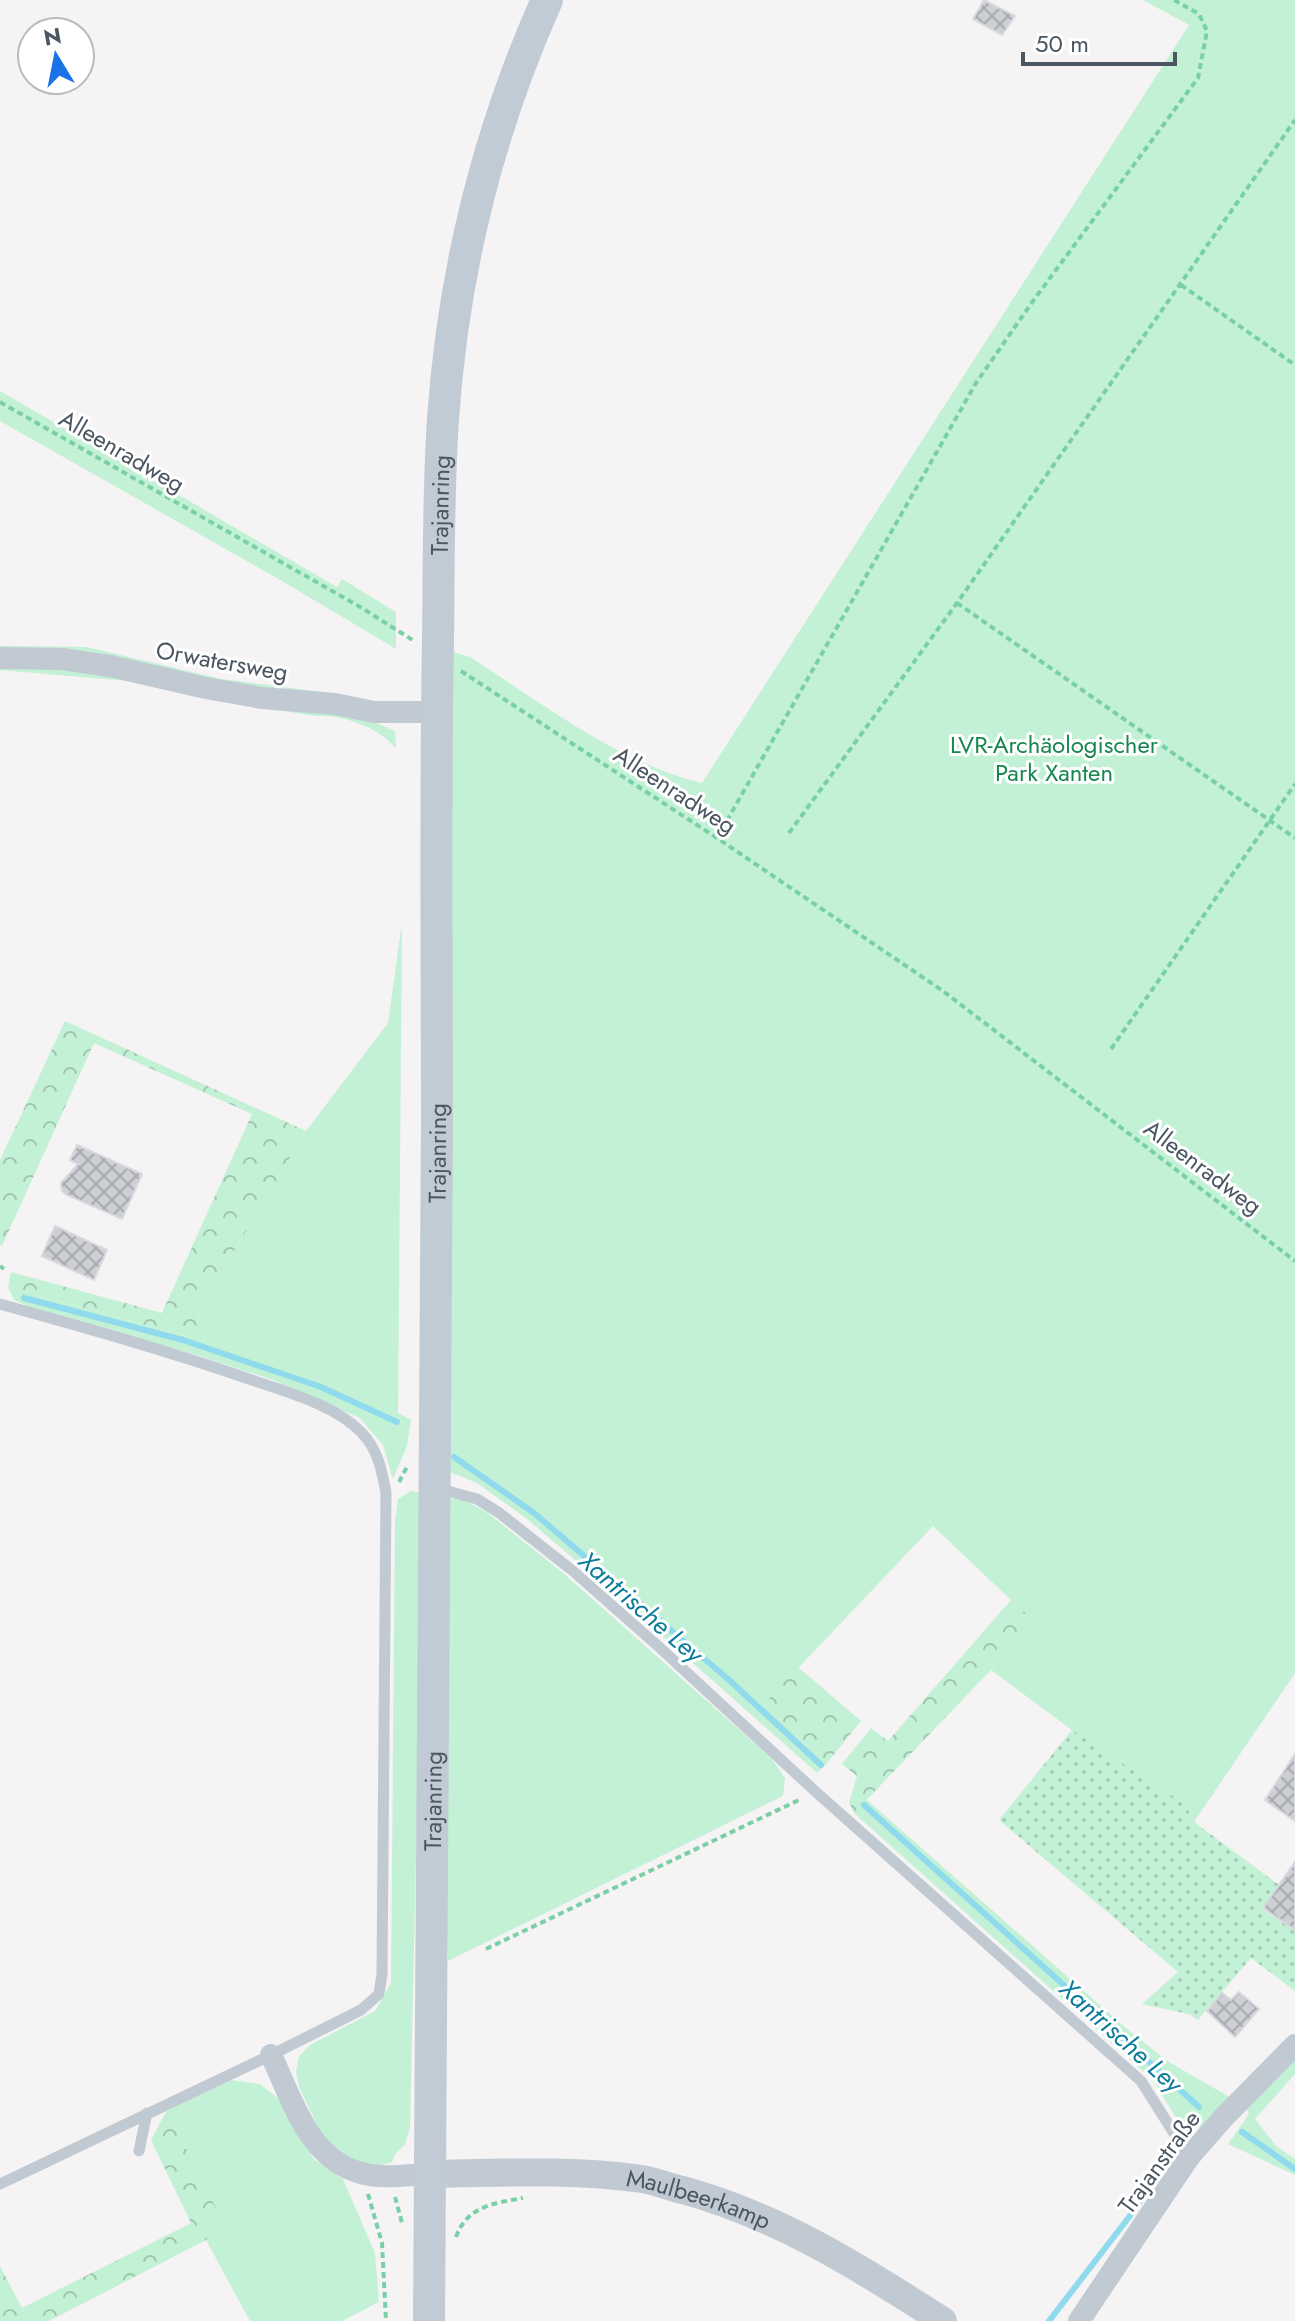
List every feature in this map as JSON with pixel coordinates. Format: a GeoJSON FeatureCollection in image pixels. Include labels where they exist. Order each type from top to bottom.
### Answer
{"type":"FeatureCollection","features":[{"type":"Feature","properties":{"kind":"main road","name":"Trajanring"},"geometry":{"type":"LineString","coordinates":[[429,2321],[436,712],[443,416],[455,315],[482,183],[506,104],[547,0]]}},
{"type":"Feature","properties":{"kind":"street","name":"Orwatersweg"},"geometry":{"type":"LineString","coordinates":[[0,658],[62,659],[262,698],[321,702],[374,712],[436,712]]}},
{"type":"Feature","properties":{"kind":"street","name":"Trajanstraße"},"geometry":{"type":"LineString","coordinates":[[1079,2321],[1189,2157],[1295,2045]]}},
{"type":"Feature","properties":{"kind":"street"},"geometry":{"type":"LineString","coordinates":[[271,2055],[308,2134],[337,2163],[362,2174],[428,2174]]}},
{"type":"Feature","properties":{"kind":"street","name":"Maulbeerkamp"},"geometry":{"type":"LineString","coordinates":[[428,2174],[550,2172],[643,2179],[709,2197],[764,2217],[815,2242],[943,2321]]}},
{"type":"Feature","properties":{"kind":"lane"},"geometry":{"type":"LineString","coordinates":[[0,1304],[159,1349],[299,1396],[346,1419],[373,1448],[381,1466],[386,1493],[382,1974],[379,1994],[361,2010],[0,2184]]}},
{"type":"Feature","properties":{"kind":"lane"},"geometry":{"type":"LineString","coordinates":[[435,1488],[477,1499],[498,1512],[562,1562],[658,1646],[816,1792],[1141,2081],[1189,2157]]}},
{"type":"Feature","properties":{"kind":"lane"},"geometry":{"type":"LineString","coordinates":[[139,2151],[147,2113]]}},
{"type":"Feature","properties":{"kind":"path"},"geometry":{"type":"LineString","coordinates":[[717,838],[976,383],[1198,78],[1207,31],[1199,14],[1174,0]]}},
{"type":"Feature","properties":{"kind":"path"},"geometry":{"type":"LineString","coordinates":[[789,833],[957,603],[1295,120]]}},
{"type":"Feature","properties":{"kind":"path"},"geometry":{"type":"LineString","coordinates":[[1181,285],[1295,365]]}},
{"type":"Feature","properties":{"kind":"path","name":"Alleenradweg"},"geometry":{"type":"LineString","coordinates":[[0,402],[362,608],[717,838],[943,991],[1295,1261]]}},
{"type":"Feature","properties":{"kind":"path"},"geometry":{"type":"LineString","coordinates":[[957,603],[1295,838]]}},
{"type":"Feature","properties":{"kind":"path"},"geometry":{"type":"LineString","coordinates":[[1111,1049],[1295,784]]}},
{"type":"Feature","properties":{"kind":"path"},"geometry":{"type":"LineString","coordinates":[[486,1949],[816,1792]]}},
{"type":"Feature","properties":{"kind":"path"},"geometry":{"type":"LineString","coordinates":[[362,2174],[382,2243],[386,2321]]}},
{"type":"Feature","properties":{"kind":"path"},"geometry":{"type":"LineString","coordinates":[[389,2176],[403,2228]]}},
{"type":"Feature","properties":{"kind":"path"},"geometry":{"type":"LineString","coordinates":[[454,2247],[461,2224],[473,2213],[497,2203],[533,2196]]}},
{"type":"Feature","properties":{"kind":"green space","name":"LVR-Archäologischer Park Xanten"},"geometry":{"type":"Polygon","coordinates":[[[1143,0],[1295,0],[1295,1673],[1194,1822],[1185,1804],[1072,1730],[991,1670],[1035,1623],[933,1526],[764,1704],[827,1763],[817,1773],[527,1519],[477,1483],[444,1470],[453,652],[470,657],[611,746],[671,774],[702,783],[1189,25],[1143,0]]]}},
{"type":"Feature","properties":{"kind":"green space"},"geometry":{"type":"Polygon","coordinates":[[[0,391],[337,587],[342,579],[396,612],[396,649],[0,421],[0,391]]]}},
{"type":"Feature","properties":{"kind":"green space"},"geometry":{"type":"Polygon","coordinates":[[[0,646],[87,647],[221,679],[330,693],[302,696],[0,652],[0,646]]]}},
{"type":"Feature","properties":{"kind":"green space"},"geometry":{"type":"Polygon","coordinates":[[[0,662],[13,662],[356,714],[395,731],[396,749],[371,729],[337,717],[216,701],[140,682],[0,670],[0,662]]]}},
{"type":"Feature","properties":{"kind":"green space"},"geometry":{"type":"Polygon","coordinates":[[[402,923],[398,1413],[411,1420],[407,1446],[393,1479],[383,1445],[360,1418],[273,1380],[30,1307],[14,1300],[8,1287],[192,1338],[203,1303],[306,1131],[388,1023],[402,923]]]}},
{"type":"Feature","properties":{"kind":"green space"},"geometry":{"type":"Polygon","coordinates":[[[65,1021],[306,1131],[203,1303],[192,1338],[8,1287],[11,1272],[162,1313],[252,1114],[94,1043],[2,1246],[0,1160],[65,1021]]]}},
{"type":"Feature","properties":{"kind":"green space"},"geometry":{"type":"Polygon","coordinates":[[[411,1491],[424,1493],[410,2128],[405,2145],[395,2154],[392,2162],[377,2167],[360,2166],[323,2138],[299,2087],[296,2072],[299,2056],[310,2045],[375,2011],[391,1983],[395,1522],[398,1499],[411,1491]]]}},
{"type":"Feature","properties":{"kind":"green space"},"geometry":{"type":"Polygon","coordinates":[[[444,1497],[467,1501],[489,1514],[563,1573],[771,1758],[785,1778],[783,1796],[448,1961],[444,1815],[444,1497]]]}},
{"type":"Feature","properties":{"kind":"green space"},"geometry":{"type":"Polygon","coordinates":[[[1011,1600],[1036,1623],[854,1813],[849,1802],[857,1776],[842,1764],[871,1728],[888,1741],[1011,1600]]]}},
{"type":"Feature","properties":{"kind":"green space"},"geometry":{"type":"Polygon","coordinates":[[[798,1667],[861,1721],[827,1763],[764,1704],[798,1667]]]}},
{"type":"Feature","properties":{"kind":"green space"},"geometry":{"type":"Polygon","coordinates":[[[1072,1730],[1185,1804],[1194,1822],[1279,1885],[1262,1909],[1295,1931],[1295,1991],[1251,1958],[1198,2020],[1189,2014],[1142,2004],[1178,1972],[999,1820],[1072,1730]]]}},
{"type":"Feature","properties":{"kind":"green space"},"geometry":{"type":"Polygon","coordinates":[[[867,1800],[1127,2029],[1167,2061],[1233,2099],[1210,2125],[1193,2129],[1175,2116],[1153,2080],[854,1813],[867,1800]]]}},
{"type":"Feature","properties":{"kind":"green space"},"geometry":{"type":"Polygon","coordinates":[[[1295,2054],[1295,2074],[1255,2119],[1276,2146],[1295,2159],[1295,2175],[1228,2144],[1249,2114],[1247,2110],[1295,2054]]]}},
{"type":"Feature","properties":{"kind":"green space"},"geometry":{"type":"Polygon","coordinates":[[[231,2080],[260,2084],[283,2102],[297,2133],[314,2159],[343,2179],[375,2253],[379,2302],[342,2321],[250,2321],[206,2240],[222,2220],[167,2110],[231,2080]]]}},
{"type":"Feature","properties":{"kind":"green space"},"geometry":{"type":"Polygon","coordinates":[[[167,2110],[222,2220],[206,2240],[49,2321],[0,2321],[0,2266],[22,2308],[191,2223],[151,2140],[167,2110]]]}},
{"type":"Feature","properties":{"kind":"building"},"geometry":{"type":"Polygon","coordinates":[[[984,0],[1015,16],[1002,35],[973,19],[984,0]]]}},
{"type":"Feature","properties":{"kind":"building"},"geometry":{"type":"Polygon","coordinates":[[[77,1145],[142,1174],[122,1219],[62,1191],[61,1183],[78,1164],[70,1160],[77,1145]]]}},
{"type":"Feature","properties":{"kind":"building"},"geometry":{"type":"Polygon","coordinates":[[[55,1226],[107,1250],[94,1280],[42,1256],[55,1226]]]}},
{"type":"Feature","properties":{"kind":"building"},"geometry":{"type":"Polygon","coordinates":[[[1295,1754],[1295,1821],[1265,1800],[1295,1754]]]}},
{"type":"Feature","properties":{"kind":"building"},"geometry":{"type":"Polygon","coordinates":[[[1295,1862],[1295,1930],[1263,1908],[1295,1862]]]}},
{"type":"Feature","properties":{"kind":"building"},"geometry":{"type":"Polygon","coordinates":[[[1239,1992],[1259,2009],[1235,2037],[1207,2011],[1222,1993],[1231,2000],[1239,1992]]]}},
{"type":"Feature","properties":{"kind":"waterway","name":"Xantrische Ley"},"geometry":{"type":"LineString","coordinates":[[24,1298],[183,1340],[321,1387],[397,1422]]}},
{"type":"Feature","properties":{"kind":"waterway","name":"Xantrische Ley"},"geometry":{"type":"LineString","coordinates":[[454,1457],[534,1513],[728,1679],[821,1765]]}},
{"type":"Feature","properties":{"kind":"waterway","name":"Xantrische Ley"},"geometry":{"type":"LineString","coordinates":[[864,1805],[1199,2107]]}},
{"type":"Feature","properties":{"kind":"waterway","name":"Xantrische Ley"},"geometry":{"type":"LineString","coordinates":[[1242,2132],[1295,2169]]}},
{"type":"Feature","properties":{"kind":"waterway"},"geometry":{"type":"LineString","coordinates":[[1049,2321],[1136,2208],[1166,2160]]}}]}
